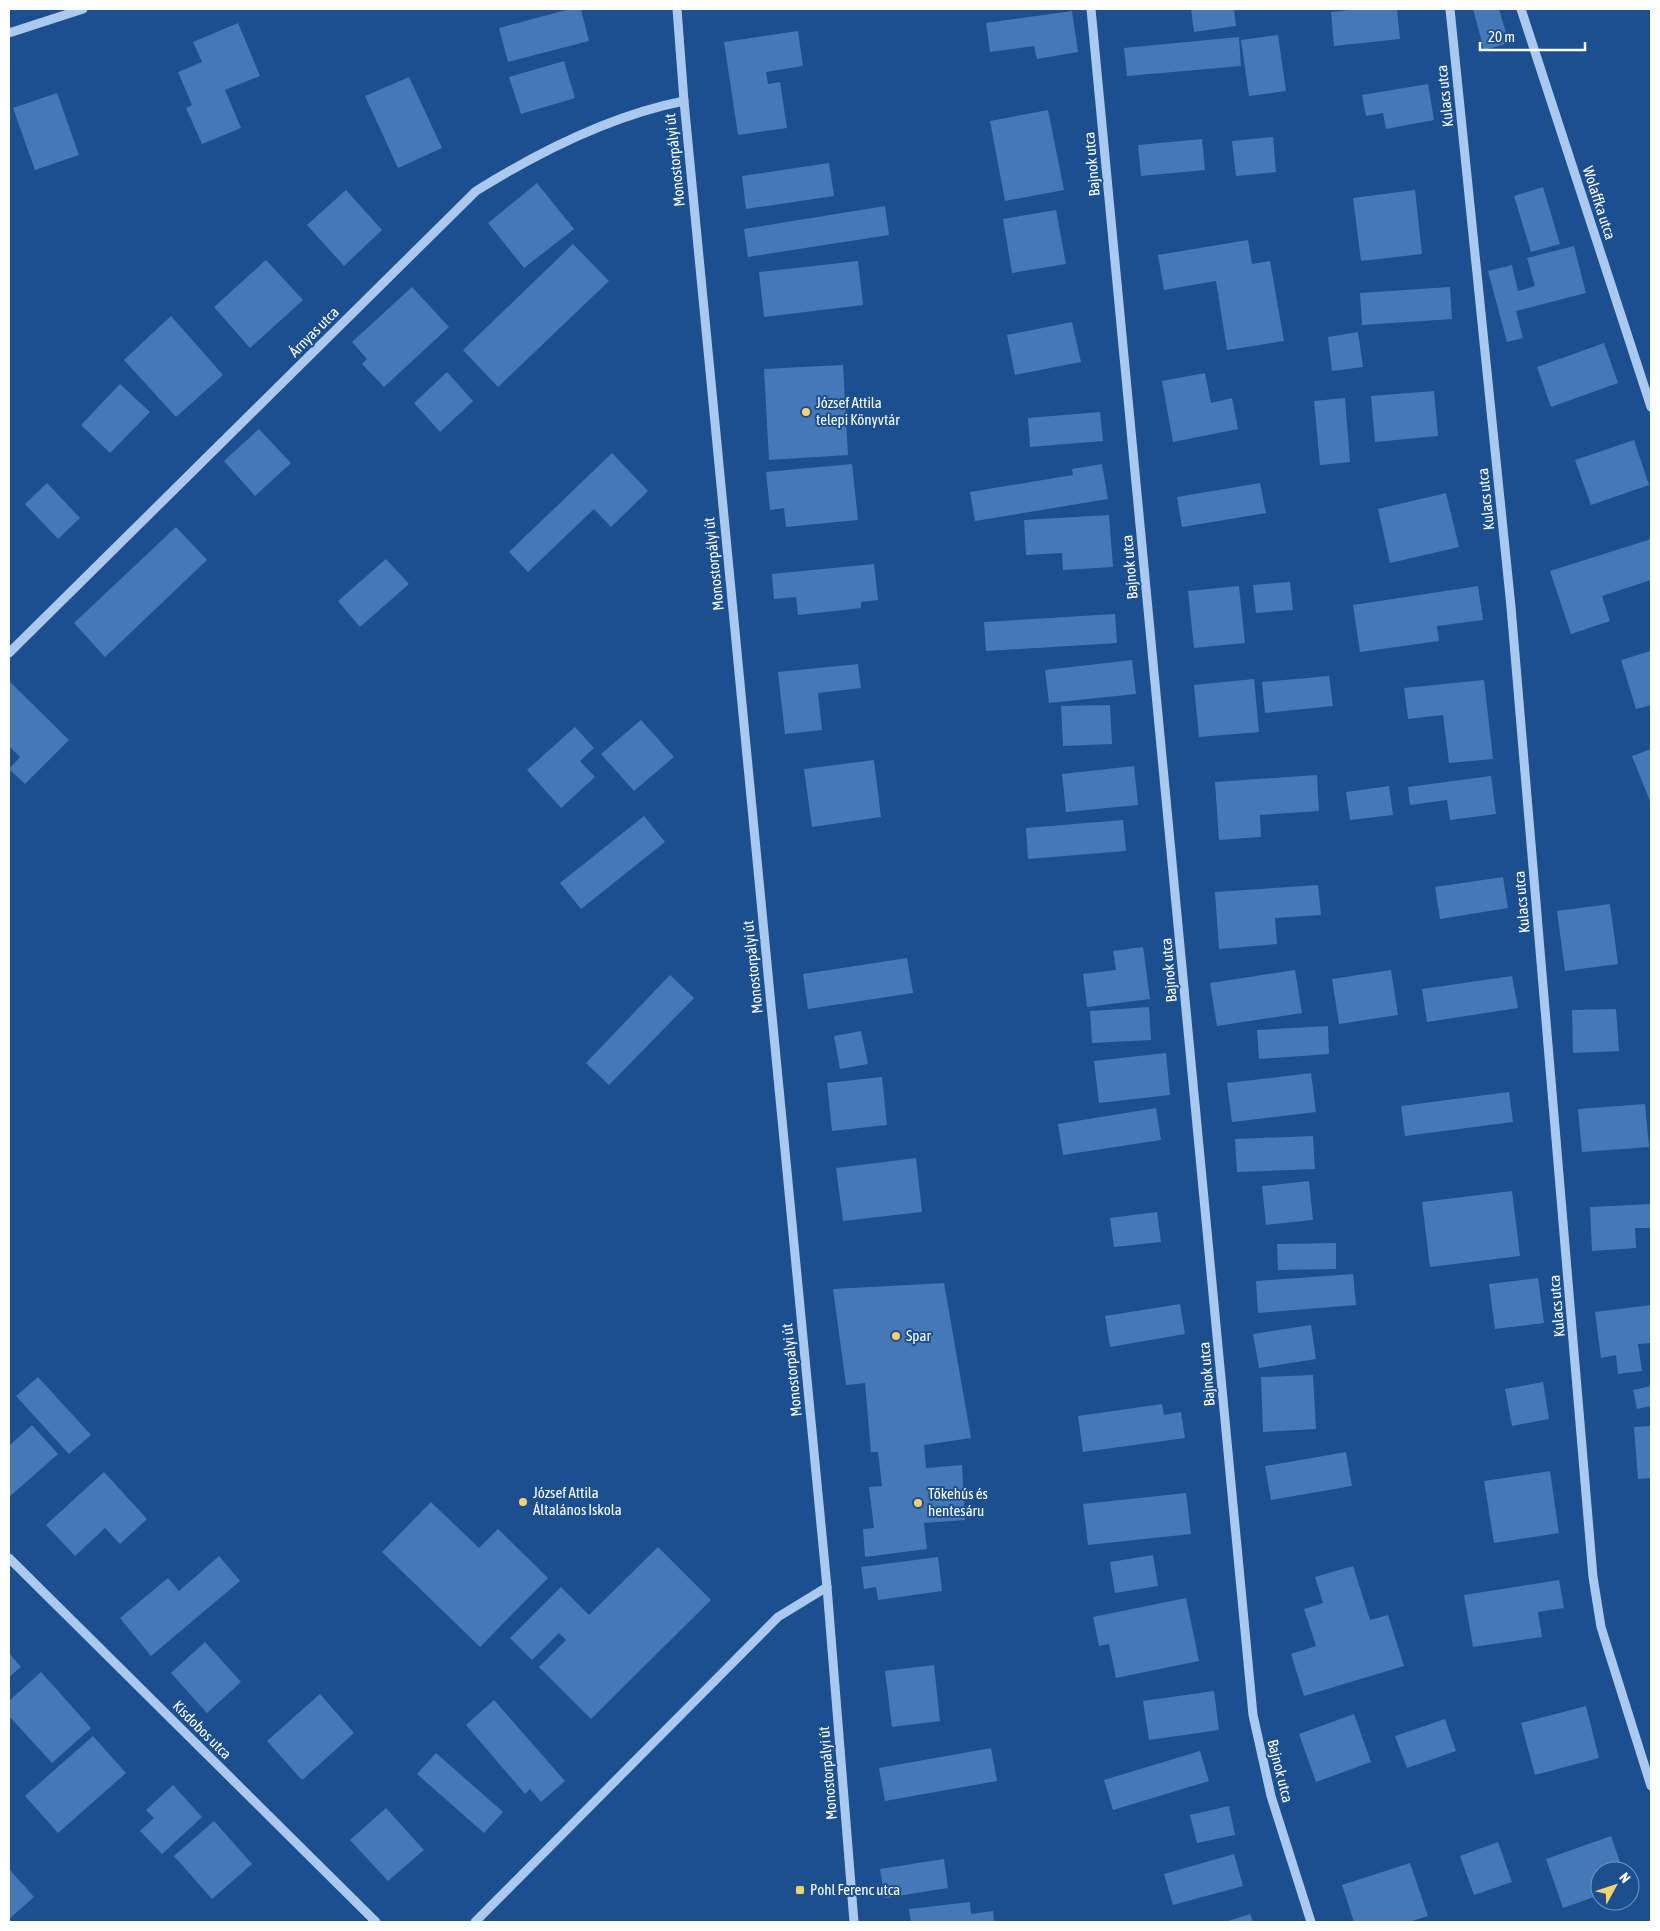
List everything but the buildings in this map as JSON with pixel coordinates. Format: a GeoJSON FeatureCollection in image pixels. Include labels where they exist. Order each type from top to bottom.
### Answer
{"type":"FeatureCollection","features":[{"type":"Feature","properties":{"kind":"street"},"geometry":{"type":"LineString","coordinates":[[9,33],[82,9]]}},
{"type":"Feature","properties":{"kind":"street","name":"Monostorpályi út"},"geometry":{"type":"LineString","coordinates":[[676,9],[827,1587],[854,1922]]}},
{"type":"Feature","properties":{"kind":"street","name":"Bajnok utca"},"geometry":{"type":"LineString","coordinates":[[1091,9],[1253,1715],[1272,1796],[1311,1922]]}},
{"type":"Feature","properties":{"kind":"street","name":"Kulacs utca"},"geometry":{"type":"LineString","coordinates":[[1450,9],[1511,607],[1593,1577],[1601,1626],[1651,1786]]}},
{"type":"Feature","properties":{"kind":"street","name":"Wolaffka utca"},"geometry":{"type":"LineString","coordinates":[[1521,9],[1651,407]]}},
{"type":"Feature","properties":{"kind":"street","name":"Árnyas utca"},"geometry":{"type":"LineString","coordinates":[[9,653],[476,191],[526,160],[648,108],[684,101]]}},
{"type":"Feature","properties":{"kind":"street","name":"Kisdobos utca"},"geometry":{"type":"LineString","coordinates":[[9,1558],[376,1922]]}},
{"type":"Feature","properties":{"kind":"street"},"geometry":{"type":"LineString","coordinates":[[475,1922],[778,1617],[827,1587]]}},
{"type":"Feature","properties":{"kind":"place","name":"József Attila telepi Könyvtár"},"geometry":{"type":"Point","coordinates":[806,412]}},
{"type":"Feature","properties":{"kind":"place","name":"Spar"},"geometry":{"type":"Point","coordinates":[896,1336]}},
{"type":"Feature","properties":{"kind":"place","name":"József Attila Általános Iskola"},"geometry":{"type":"Point","coordinates":[523,1502]}},
{"type":"Feature","properties":{"kind":"place","name":"Tőkehús és hentesáru"},"geometry":{"type":"Point","coordinates":[918,1503]}},
{"type":"Feature","properties":{"kind":"place","name":"Pohl Ferenc utca"},"geometry":{"type":"Point","coordinates":[800,1890]}}]}
